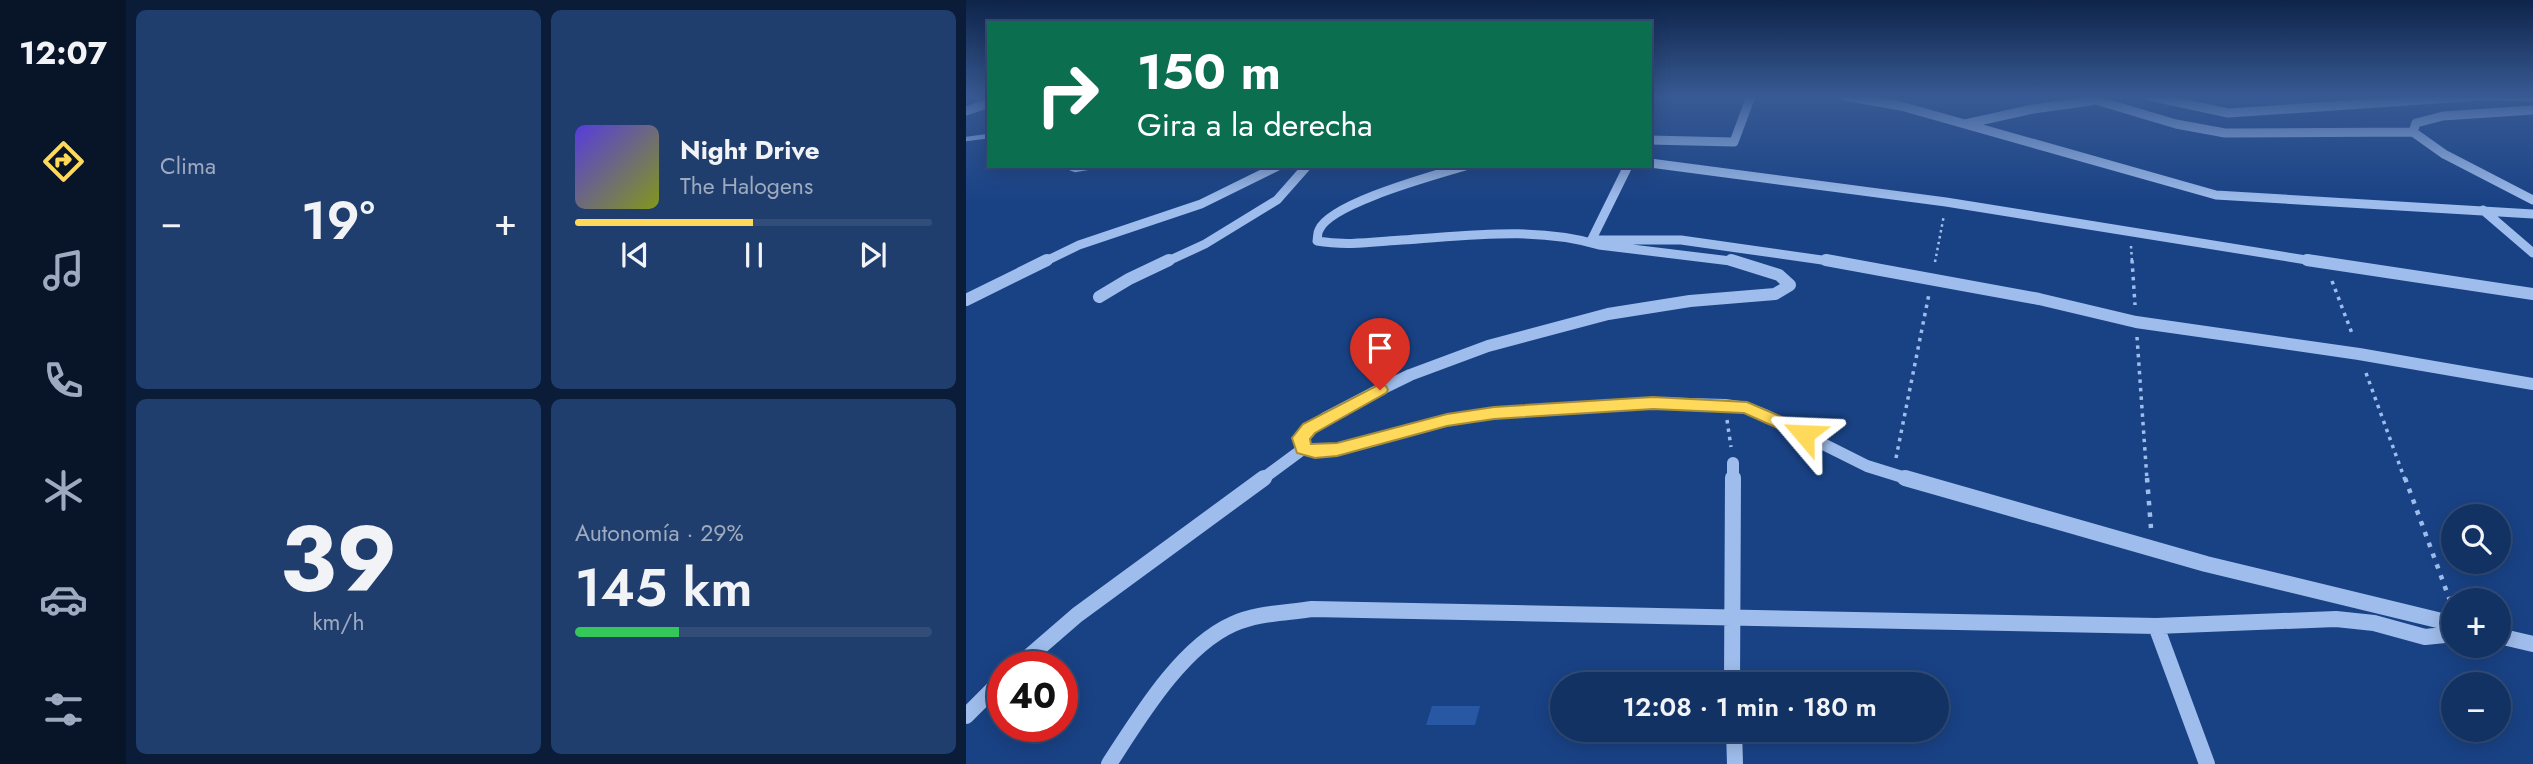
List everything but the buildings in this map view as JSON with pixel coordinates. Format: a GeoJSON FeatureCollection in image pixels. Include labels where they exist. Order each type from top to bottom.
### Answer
{"type":"FeatureCollection","features":[{"type":"Feature","properties":{"kind":"street"},"geometry":{"type":"LineString","coordinates":[[1652,140],[1734,142],[1738,132]]}},
{"type":"Feature","properties":{"kind":"street"},"geometry":{"type":"LineString","coordinates":[[1991,132],[2216,195],[2533,214]]}},
{"type":"Feature","properties":{"kind":"street"},"geometry":{"type":"LineString","coordinates":[[2218,132],[2413,132],[2444,154],[2533,200]]}},
{"type":"Feature","properties":{"kind":"street"},"geometry":{"type":"LineString","coordinates":[[1652,163],[1946,202],[2130,233],[2533,294]]}},
{"type":"Feature","properties":{"kind":"street"},"geometry":{"type":"LineString","coordinates":[[966,300],[1069,249],[1115,231],[1202,204],[1274,168]]}},
{"type":"Feature","properties":{"kind":"street"},"geometry":{"type":"LineString","coordinates":[[1099,297],[1129,279],[1205,244],[1277,200],[1305,168]]}},
{"type":"Feature","properties":{"kind":"street"},"geometry":{"type":"LineString","coordinates":[[1303,449],[1301,438],[1309,428],[1337,411],[1401,379],[1509,338],[1624,312],[1690,301],[1775,294],[1790,285],[1787,277],[1776,271],[1746,264],[1667,251],[1599,245],[1591,241],[1525,235],[1340,245],[1317,241],[1315,236],[1318,226],[1343,208],[1459,168]]}},
{"type":"Feature","properties":{"kind":"street"},"geometry":{"type":"LineString","coordinates":[[1591,241],[1627,168]]}},
{"type":"Feature","properties":{"kind":"street"},"geometry":{"type":"LineString","coordinates":[[2482,209],[2533,253]]}},
{"type":"Feature","properties":{"kind":"street"},"geometry":{"type":"LineString","coordinates":[[1591,241],[1602,237],[1653,239],[1802,256],[2039,299],[2136,322],[2359,354],[2533,384]]}},
{"type":"Feature","properties":{"kind":"street"},"geometry":{"type":"LineString","coordinates":[[1303,449],[1315,452],[1337,450],[1447,420],[1494,413],[1653,403],[1747,408],[1867,466],[1892,475],[1928,483],[2206,564],[2441,624]]}},
{"type":"Feature","properties":{"kind":"street"},"geometry":{"type":"LineString","coordinates":[[1035,651],[1077,615],[1303,449]]}},
{"type":"Feature","properties":{"kind":"street"},"geometry":{"type":"LineString","coordinates":[[1732,463],[1732,672]]}},
{"type":"Feature","properties":{"kind":"street"},"geometry":{"type":"LineString","coordinates":[[1109,764],[1145,708],[1206,642],[1230,625],[1259,617],[1312,610],[2155,626],[2336,619],[2374,622],[2425,636],[2441,635]]}},
{"type":"Feature","properties":{"kind":"street"},"geometry":{"type":"LineString","coordinates":[[2155,626],[2207,764]]}},
{"type":"Feature","properties":{"kind":"street"},"geometry":{"type":"LineString","coordinates":[[2511,639],[2533,644]]}},
{"type":"Feature","properties":{"kind":"street"},"geometry":{"type":"LineString","coordinates":[[966,716],[987,695]]}},
{"type":"Feature","properties":{"kind":"street"},"geometry":{"type":"LineString","coordinates":[[1734,742],[1735,764]]}},
{"type":"Feature","properties":{"kind":"path"},"geometry":{"type":"LineString","coordinates":[[1892,475],[1946,202]]}},
{"type":"Feature","properties":{"kind":"path"},"geometry":{"type":"LineString","coordinates":[[2130,233],[2152,548]]}},
{"type":"Feature","properties":{"kind":"path"},"geometry":{"type":"LineString","coordinates":[[2326,263],[2445,588]]}},
{"type":"Feature","properties":{"kind":"path"},"geometry":{"type":"LineString","coordinates":[[1725,405],[1732,463]]}},
{"type":"Feature","properties":{"kind":"waterway"},"geometry":{"type":"LineString","coordinates":[[966,139],[987,136]]}},
{"type":"Feature","properties":{"kind":"waterway"},"geometry":{"type":"LineString","coordinates":[[1070,168],[1086,168]]}},
{"type":"Feature","properties":{"kind":"route"},"geometry":{"type":"LineString","coordinates":[[1380,390],[1309,428],[1301,438],[1303,449],[1315,452],[1337,450],[1447,420],[1494,413],[1653,403],[1747,408],[1804,434]]}}]}
